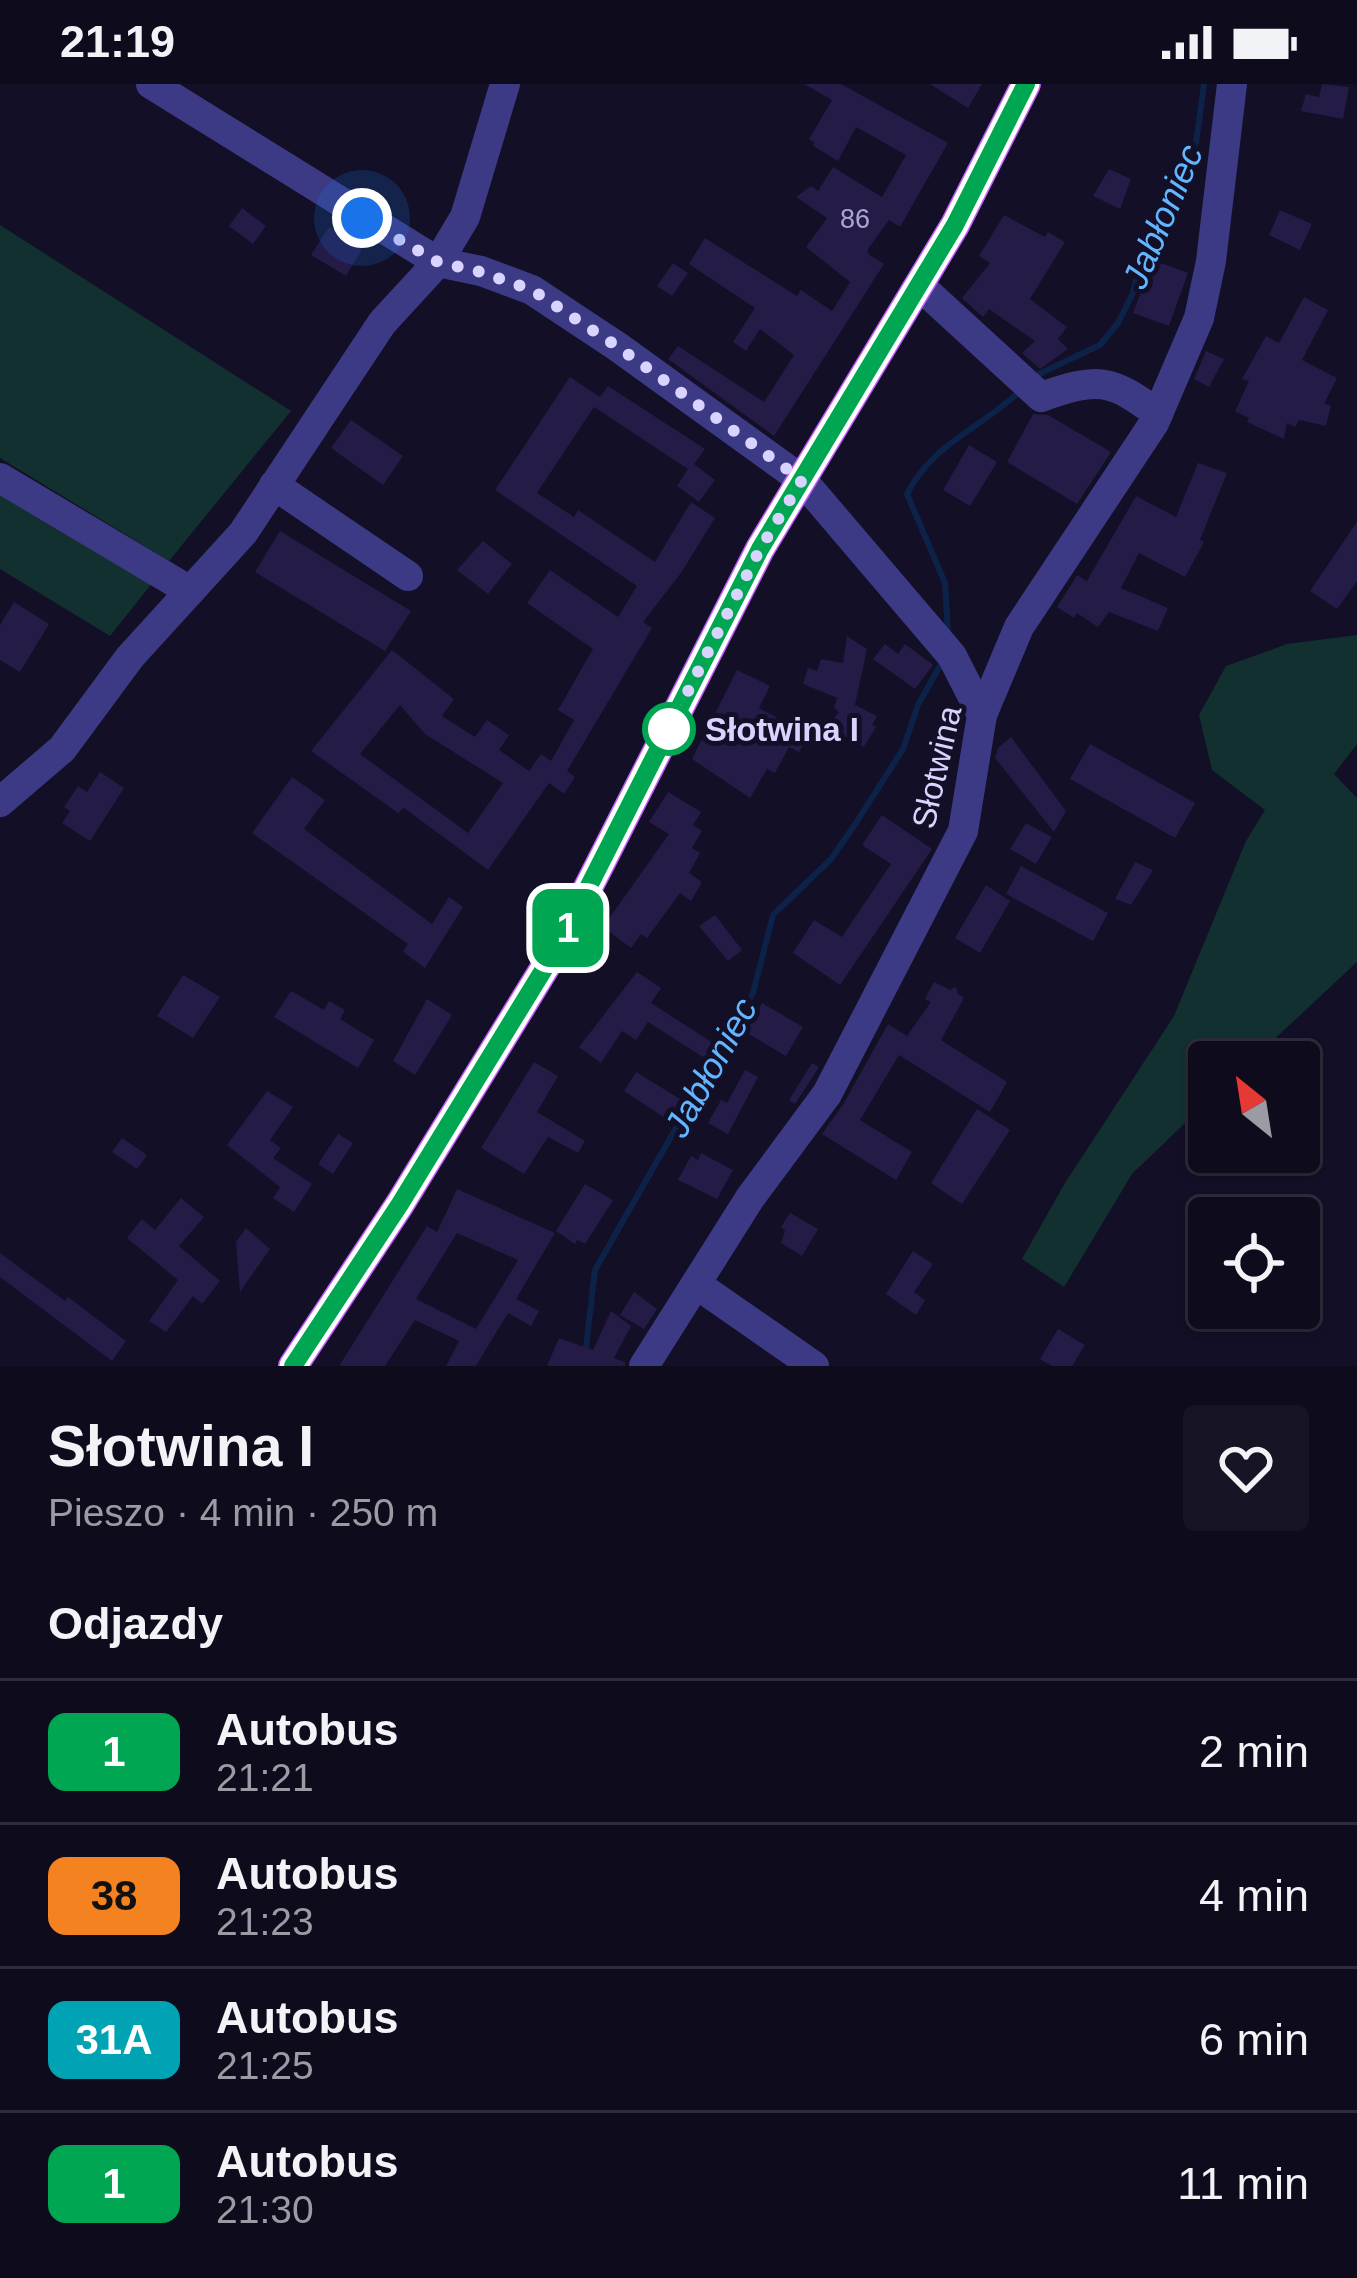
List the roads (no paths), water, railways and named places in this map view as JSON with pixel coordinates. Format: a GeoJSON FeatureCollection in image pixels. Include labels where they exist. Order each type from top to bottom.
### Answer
{"type":"FeatureCollection","features":[{"type":"Feature","properties":{"kind":"main road"},"geometry":{"type":"LineString","coordinates":[[305,1362],[560,943],[760,549],[920,286],[1026,84]]}},
{"type":"Feature","properties":{"kind":"street"},"geometry":{"type":"LineString","coordinates":[[151,84],[438,262],[532,290],[802,480],[952,656],[982,715]]}},
{"type":"Feature","properties":{"kind":"street"},"geometry":{"type":"LineString","coordinates":[[0,802],[62,749],[130,658],[243,533],[382,323],[438,262],[465,217],[505,84]]}},
{"type":"Feature","properties":{"kind":"street","name":"Słotwina"},"geometry":{"type":"LineString","coordinates":[[644,1366],[826,1094],[963,831],[982,715],[1019,627],[1143,445],[1158,414],[1198,318],[1211,261],[1232,84]]}},
{"type":"Feature","properties":{"kind":"street"},"geometry":{"type":"LineString","coordinates":[[920,286],[1041,398],[1097,382],[1127,391],[1158,414]]}},
{"type":"Feature","properties":{"kind":"street"},"geometry":{"type":"LineString","coordinates":[[0,478],[190,591]]}},
{"type":"Feature","properties":{"kind":"street"},"geometry":{"type":"LineString","coordinates":[[274,485],[408,577]]}},
{"type":"Feature","properties":{"kind":"street"},"geometry":{"type":"LineString","coordinates":[[696,1284],[814,1366]]}},
{"type":"Feature","properties":{"kind":"waterway","name":"Jabłoniec"},"geometry":{"type":"LineString","coordinates":[[1039,374],[1100,345],[1118,323],[1133,293],[1145,242],[1196,143],[1204,84]]}},
{"type":"Feature","properties":{"kind":"waterway","name":"Jabłoniec"},"geometry":{"type":"LineString","coordinates":[[948,634],[945,583],[907,494],[930,461],[1019,392]]}},
{"type":"Feature","properties":{"kind":"waterway","name":"Jabłoniec"},"geometry":{"type":"LineString","coordinates":[[577,1366],[586,1347],[595,1270],[753,993],[773,915],[831,859],[854,826],[903,749],[918,705],[942,662]]}},
{"type":"Feature","properties":{"kind":"place","name":"Słotwina I"},"geometry":{"type":"Point","coordinates":[669,729]}}]}
